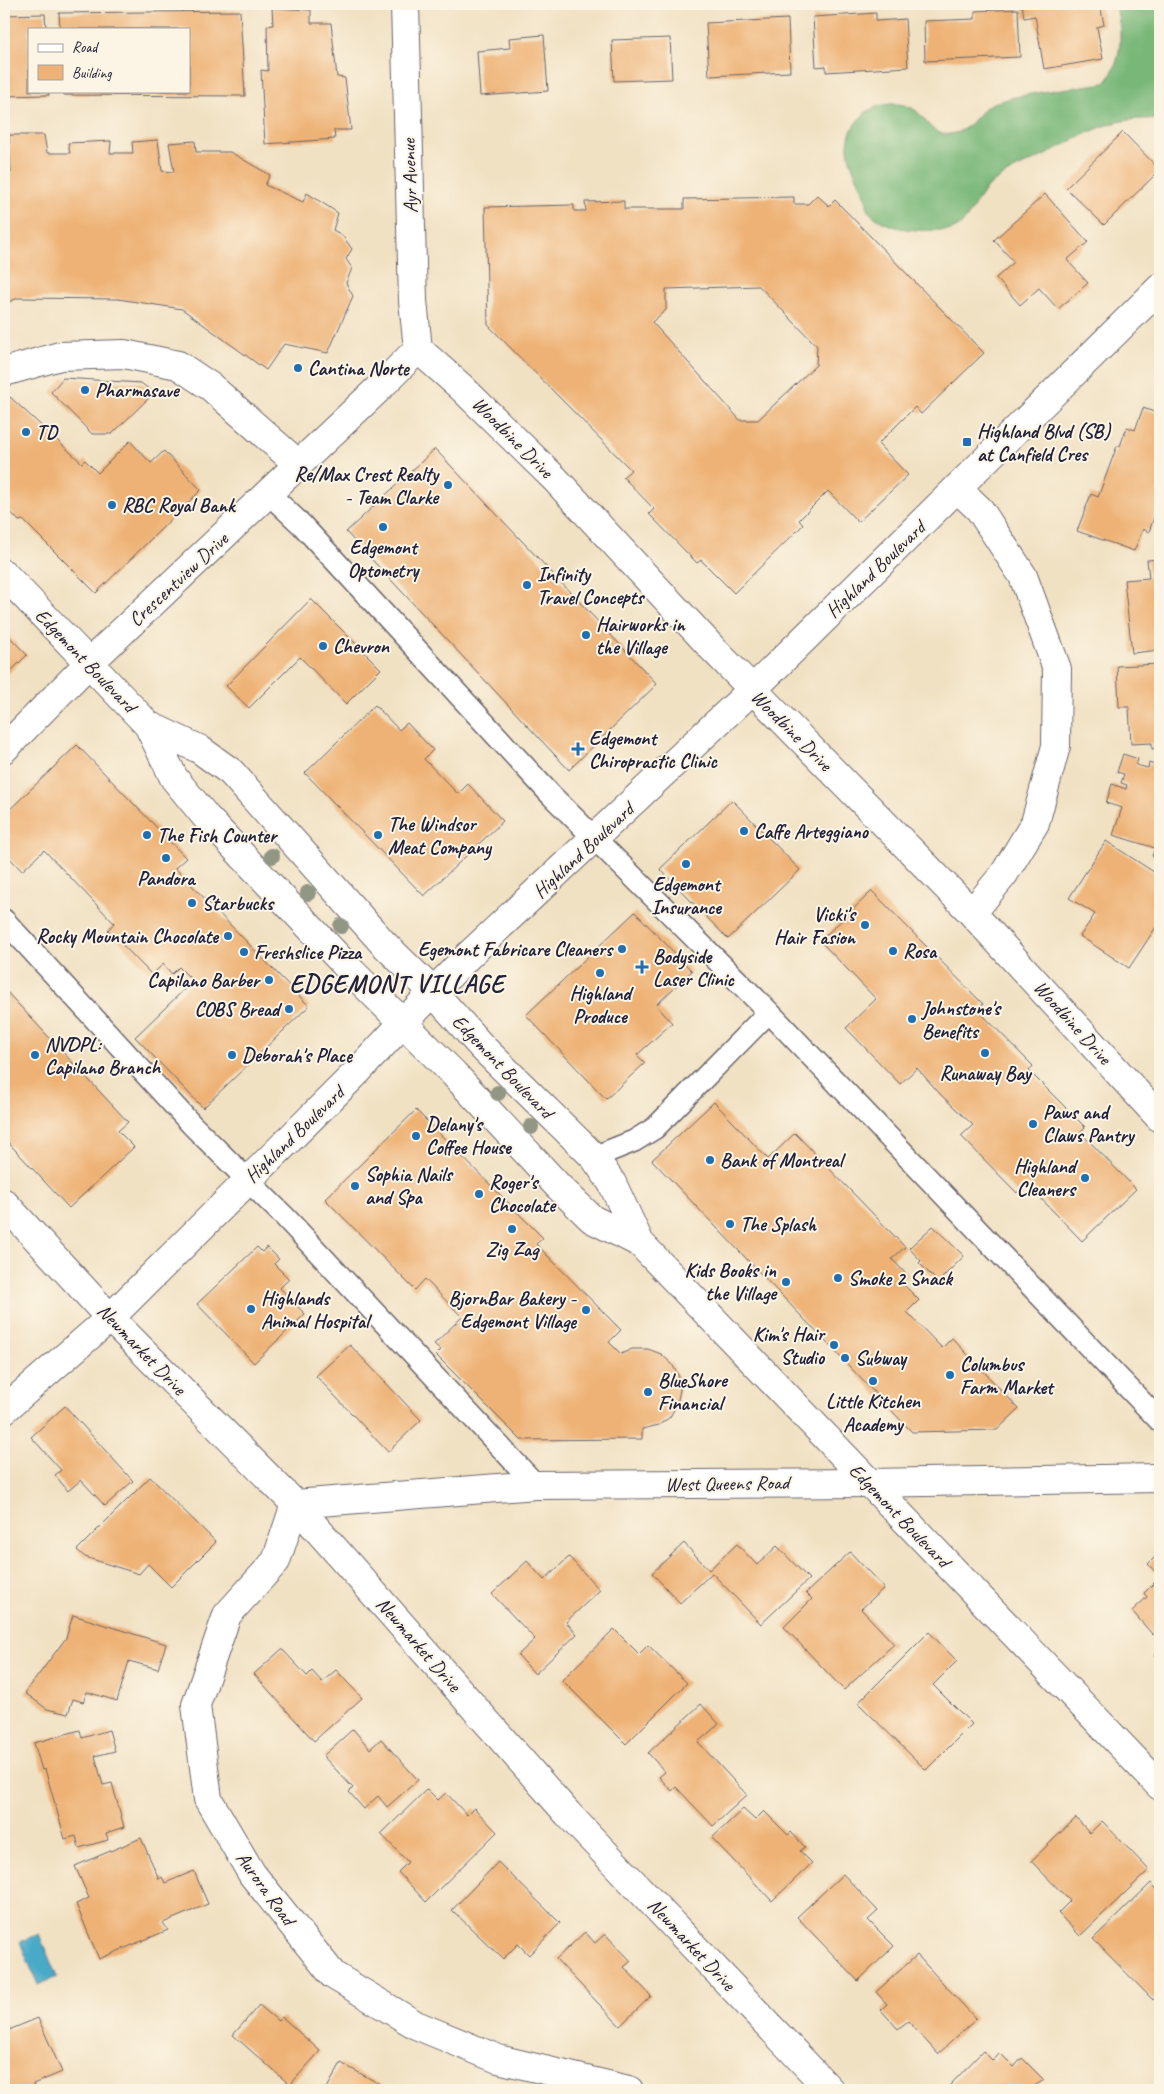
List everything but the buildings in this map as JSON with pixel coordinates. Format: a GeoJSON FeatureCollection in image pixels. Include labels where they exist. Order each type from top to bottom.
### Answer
{"type":"FeatureCollection","features":[{"type":"Feature","properties":{"kind":"street","name":"Ayr Avenue"},"geometry":{"type":"LineString","coordinates":[[405,4],[413,300],[418,349]]}},
{"type":"Feature","properties":{"kind":"street","name":"Highland Boulevard"},"geometry":{"type":"LineString","coordinates":[[4,1410],[110,1318],[246,1180],[359,1070],[432,992],[752,690],[1160,288]]}},
{"type":"Feature","properties":{"kind":"street","name":"Crescentview Drive"},"geometry":{"type":"LineString","coordinates":[[4,749],[89,663],[418,349]]}},
{"type":"Feature","properties":{"kind":"street","name":"Woodbine Drive"},"geometry":{"type":"LineString","coordinates":[[418,349],[461,387],[555,479],[752,690],[972,913],[1160,1118]]}},
{"type":"Feature","properties":{"kind":"street"},"geometry":{"type":"LineString","coordinates":[[4,372],[60,356],[124,354],[178,365],[211,387],[298,464]]}},
{"type":"Feature","properties":{"kind":"street"},"geometry":{"type":"LineString","coordinates":[[957,488],[980,510],[1024,576],[1058,669],[1056,746],[1035,823],[1004,874],[972,913]]}},
{"type":"Feature","properties":{"kind":"street","name":"Edgemont Boulevard"},"geometry":{"type":"LineString","coordinates":[[4,574],[148,725],[174,778],[206,818],[353,973],[454,1074],[558,1186],[592,1219],[640,1243]]}},
{"type":"Feature","properties":{"kind":"street","name":"Edgemont Boulevard"},"geometry":{"type":"LineString","coordinates":[[148,725],[199,748],[230,772],[384,943],[482,1047],[594,1157],[612,1183],[640,1243],[1160,1786]]}},
{"type":"Feature","properties":{"kind":"street","name":"Newmarket Drive"},"geometry":{"type":"LineString","coordinates":[[4,1202],[110,1318],[295,1504],[568,1814],[830,2090]]}},
{"type":"Feature","properties":{"kind":"street","name":"West Queens Road"},"geometry":{"type":"LineString","coordinates":[[295,1504],[536,1485],[869,1483],[1160,1478]]}},
{"type":"Feature","properties":{"kind":"street","name":"Aurora Road"},"geometry":{"type":"LineString","coordinates":[[295,1504],[276,1561],[227,1615],[196,1705],[208,1799],[252,1874],[333,1975],[416,2025],[498,2059],[629,2090]]}},
{"type":"Feature","properties":{"kind":"lane"},"geometry":{"type":"LineString","coordinates":[[268,493],[302,525],[552,795],[769,1012],[1160,1421]]}},
{"type":"Feature","properties":{"kind":"lane"},"geometry":{"type":"LineString","coordinates":[[4,920],[192,1125],[285,1217],[536,1485]]}},
{"type":"Feature","properties":{"kind":"lane"},"geometry":{"type":"LineString","coordinates":[[594,1157],[634,1141],[655,1128],[769,1012]]}},
{"type":"Feature","properties":{"kind":"green space"},"geometry":{"type":"Polygon","coordinates":[[[1115,4],[1160,4],[1160,120],[1131,120],[1104,126],[1011,171],[987,188],[960,226],[952,230],[920,230],[892,226],[868,211],[864,194],[851,163],[848,146],[852,130],[859,119],[867,112],[887,104],[902,105],[915,110],[934,130],[950,134],[963,130],[984,109],[993,103],[1032,94],[1105,83],[1115,65],[1120,45],[1118,14],[1115,4]]]}},
{"type":"Feature","properties":{"kind":"water"},"geometry":{"type":"Polygon","coordinates":[[[39,1934],[57,1977],[38,1985],[20,1942],[39,1934]]]}},
{"type":"Feature","properties":{"kind":"place","name":"Cantina Norte"},"geometry":{"type":"Point","coordinates":[298,368]}},
{"type":"Feature","properties":{"kind":"place","name":"Pharmasave"},"geometry":{"type":"Point","coordinates":[85,390]}},
{"type":"Feature","properties":{"kind":"place","name":"TD"},"geometry":{"type":"Point","coordinates":[26,432]}},
{"type":"Feature","properties":{"kind":"place","name":"Highland Blvd (SB) at Canfield Cres"},"geometry":{"type":"Point","coordinates":[967,442]}},
{"type":"Feature","properties":{"kind":"place","name":"Re/Max Crest Realty - Team Clarke"},"geometry":{"type":"Point","coordinates":[448,485]}},
{"type":"Feature","properties":{"kind":"place","name":"RBC Royal Bank"},"geometry":{"type":"Point","coordinates":[112,505]}},
{"type":"Feature","properties":{"kind":"place","name":"Edgemont Optometry"},"geometry":{"type":"Point","coordinates":[383,527]}},
{"type":"Feature","properties":{"kind":"place","name":"Infinity Travel Concepts"},"geometry":{"type":"Point","coordinates":[527,585]}},
{"type":"Feature","properties":{"kind":"place","name":"Hairworks in the Village"},"geometry":{"type":"Point","coordinates":[586,635]}},
{"type":"Feature","properties":{"kind":"place","name":"Chevron"},"geometry":{"type":"Point","coordinates":[323,646]}},
{"type":"Feature","properties":{"kind":"place","name":"Edgemont Chiropractic Clinic"},"geometry":{"type":"Point","coordinates":[578,749]}},
{"type":"Feature","properties":{"kind":"place","name":"Caffe Arteggiano"},"geometry":{"type":"Point","coordinates":[744,831]}},
{"type":"Feature","properties":{"kind":"place","name":"The Fish Counter"},"geometry":{"type":"Point","coordinates":[147,835]}},
{"type":"Feature","properties":{"kind":"place","name":"The Windsor Meat Company"},"geometry":{"type":"Point","coordinates":[378,835]}},
{"type":"Feature","properties":{"kind":"place","name":"Pandora"},"geometry":{"type":"Point","coordinates":[166,858]}},
{"type":"Feature","properties":{"kind":"place","name":"Edgemont Insurance"},"geometry":{"type":"Point","coordinates":[686,864]}},
{"type":"Feature","properties":{"kind":"place","name":"Starbucks"},"geometry":{"type":"Point","coordinates":[192,903]}},
{"type":"Feature","properties":{"kind":"place","name":"Vicki's Hair Fasion"},"geometry":{"type":"Point","coordinates":[865,925]}},
{"type":"Feature","properties":{"kind":"place","name":"Rocky Mountain Chocolate"},"geometry":{"type":"Point","coordinates":[228,936]}},
{"type":"Feature","properties":{"kind":"place","name":"Egemont Fabricare Cleaners"},"geometry":{"type":"Point","coordinates":[622,949]}},
{"type":"Feature","properties":{"kind":"place","name":"Rosa"},"geometry":{"type":"Point","coordinates":[893,951]}},
{"type":"Feature","properties":{"kind":"place","name":"Freshslice Pizza"},"geometry":{"type":"Point","coordinates":[244,952]}},
{"type":"Feature","properties":{"kind":"place","name":"Bodyside Laser Clinic"},"geometry":{"type":"Point","coordinates":[642,967]}},
{"type":"Feature","properties":{"kind":"place","name":"Highland Produce"},"geometry":{"type":"Point","coordinates":[600,973]}},
{"type":"Feature","properties":{"kind":"place","name":"Capilano Barber"},"geometry":{"type":"Point","coordinates":[269,980]}},
{"type":"Feature","properties":{"kind":"place","name":"COBS Bread"},"geometry":{"type":"Point","coordinates":[289,1009]}},
{"type":"Feature","properties":{"kind":"place","name":"Johnstone's Benefits"},"geometry":{"type":"Point","coordinates":[912,1019]}},
{"type":"Feature","properties":{"kind":"place","name":"Runaway Bay"},"geometry":{"type":"Point","coordinates":[985,1053]}},
{"type":"Feature","properties":{"kind":"place","name":"NVDPL: Capilano Branch"},"geometry":{"type":"Point","coordinates":[35,1055]}},
{"type":"Feature","properties":{"kind":"place","name":"Deborah's Place"},"geometry":{"type":"Point","coordinates":[232,1055]}},
{"type":"Feature","properties":{"kind":"place","name":"Paws and Claws Pantry"},"geometry":{"type":"Point","coordinates":[1033,1124]}},
{"type":"Feature","properties":{"kind":"place","name":"Delany's Coffee House"},"geometry":{"type":"Point","coordinates":[416,1136]}},
{"type":"Feature","properties":{"kind":"place","name":"Bank of Montreal"},"geometry":{"type":"Point","coordinates":[710,1160]}},
{"type":"Feature","properties":{"kind":"place","name":"Highland Cleaners"},"geometry":{"type":"Point","coordinates":[1085,1178]}},
{"type":"Feature","properties":{"kind":"place","name":"Sophia Nails and Spa"},"geometry":{"type":"Point","coordinates":[355,1186]}},
{"type":"Feature","properties":{"kind":"place","name":"Roger's Chocolate"},"geometry":{"type":"Point","coordinates":[479,1194]}},
{"type":"Feature","properties":{"kind":"place","name":"The Splash"},"geometry":{"type":"Point","coordinates":[730,1224]}},
{"type":"Feature","properties":{"kind":"place","name":"Zig Zag"},"geometry":{"type":"Point","coordinates":[512,1229]}},
{"type":"Feature","properties":{"kind":"place","name":"Smoke 2 Snack"},"geometry":{"type":"Point","coordinates":[838,1278]}},
{"type":"Feature","properties":{"kind":"place","name":"Kids Books in the Village"},"geometry":{"type":"Point","coordinates":[786,1282]}},
{"type":"Feature","properties":{"kind":"place","name":"Highlands Animal Hospital"},"geometry":{"type":"Point","coordinates":[251,1309]}},
{"type":"Feature","properties":{"kind":"place","name":"BjornBar Bakery - Edgemont Village"},"geometry":{"type":"Point","coordinates":[586,1310]}},
{"type":"Feature","properties":{"kind":"place","name":"Kim's Hair Studio"},"geometry":{"type":"Point","coordinates":[834,1345]}},
{"type":"Feature","properties":{"kind":"place","name":"Subway"},"geometry":{"type":"Point","coordinates":[845,1358]}},
{"type":"Feature","properties":{"kind":"place","name":"Columbus Farm Market"},"geometry":{"type":"Point","coordinates":[950,1375]}},
{"type":"Feature","properties":{"kind":"place","name":"Little Kitchen Academy"},"geometry":{"type":"Point","coordinates":[873,1381]}},
{"type":"Feature","properties":{"kind":"place","name":"BlueShore Financial"},"geometry":{"type":"Point","coordinates":[648,1392]}},
{"type":"Feature","properties":{"kind":"district","name":"EDGEMONT VILLAGE"},"geometry":{"type":"Point","coordinates":[397,983]}}]}
